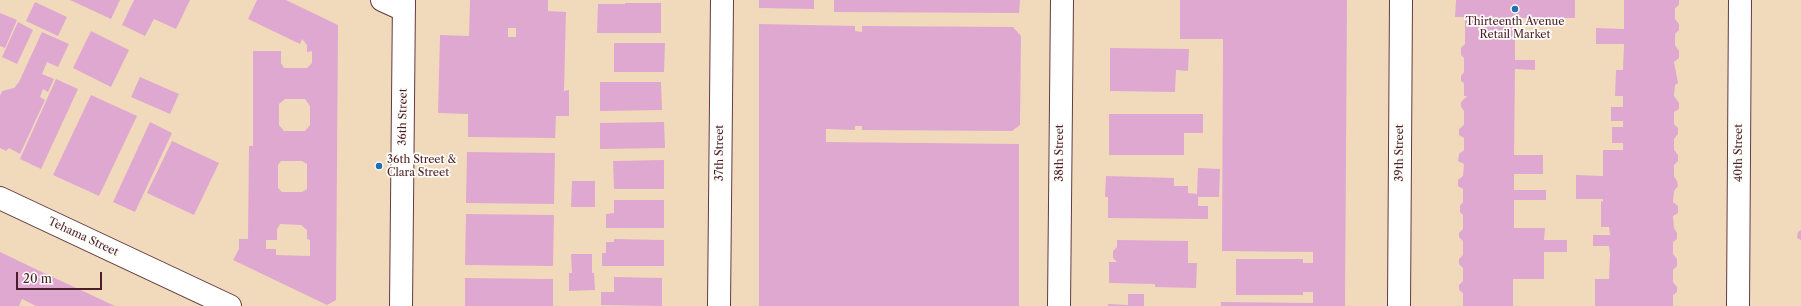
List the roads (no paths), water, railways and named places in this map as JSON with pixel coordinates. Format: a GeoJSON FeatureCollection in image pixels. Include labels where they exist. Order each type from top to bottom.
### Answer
{"type":"FeatureCollection","features":[{"type":"Feature","properties":{"kind":"street"},"geometry":{"type":"LineString","coordinates":[[382,0],[404,5]]}},
{"type":"Feature","properties":{"kind":"street","name":"37th Street"},"geometry":{"type":"LineString","coordinates":[[719,306],[722,0]]}},
{"type":"Feature","properties":{"kind":"street","name":"38th Street"},"geometry":{"type":"LineString","coordinates":[[1059,306],[1062,0]]}},
{"type":"Feature","properties":{"kind":"street","name":"39th Street"},"geometry":{"type":"LineString","coordinates":[[1399,306],[1401,0]]}},
{"type":"Feature","properties":{"kind":"street","name":"40th Street"},"geometry":{"type":"LineString","coordinates":[[1738,306],[1740,0]]}},
{"type":"Feature","properties":{"kind":"street","name":"36th Street"},"geometry":{"type":"LineString","coordinates":[[401,306],[404,5]]}},
{"type":"Feature","properties":{"kind":"street","name":"Tehama Street"},"geometry":{"type":"LineString","coordinates":[[0,198],[230,306]]}},
{"type":"Feature","properties":{"kind":"place","name":"Thirteenth Avenue Retail Market"},"geometry":{"type":"Point","coordinates":[1515,9]}},
{"type":"Feature","properties":{"kind":"place","name":"36th Street & Clara Street"},"geometry":{"type":"Point","coordinates":[379,166]}}]}
